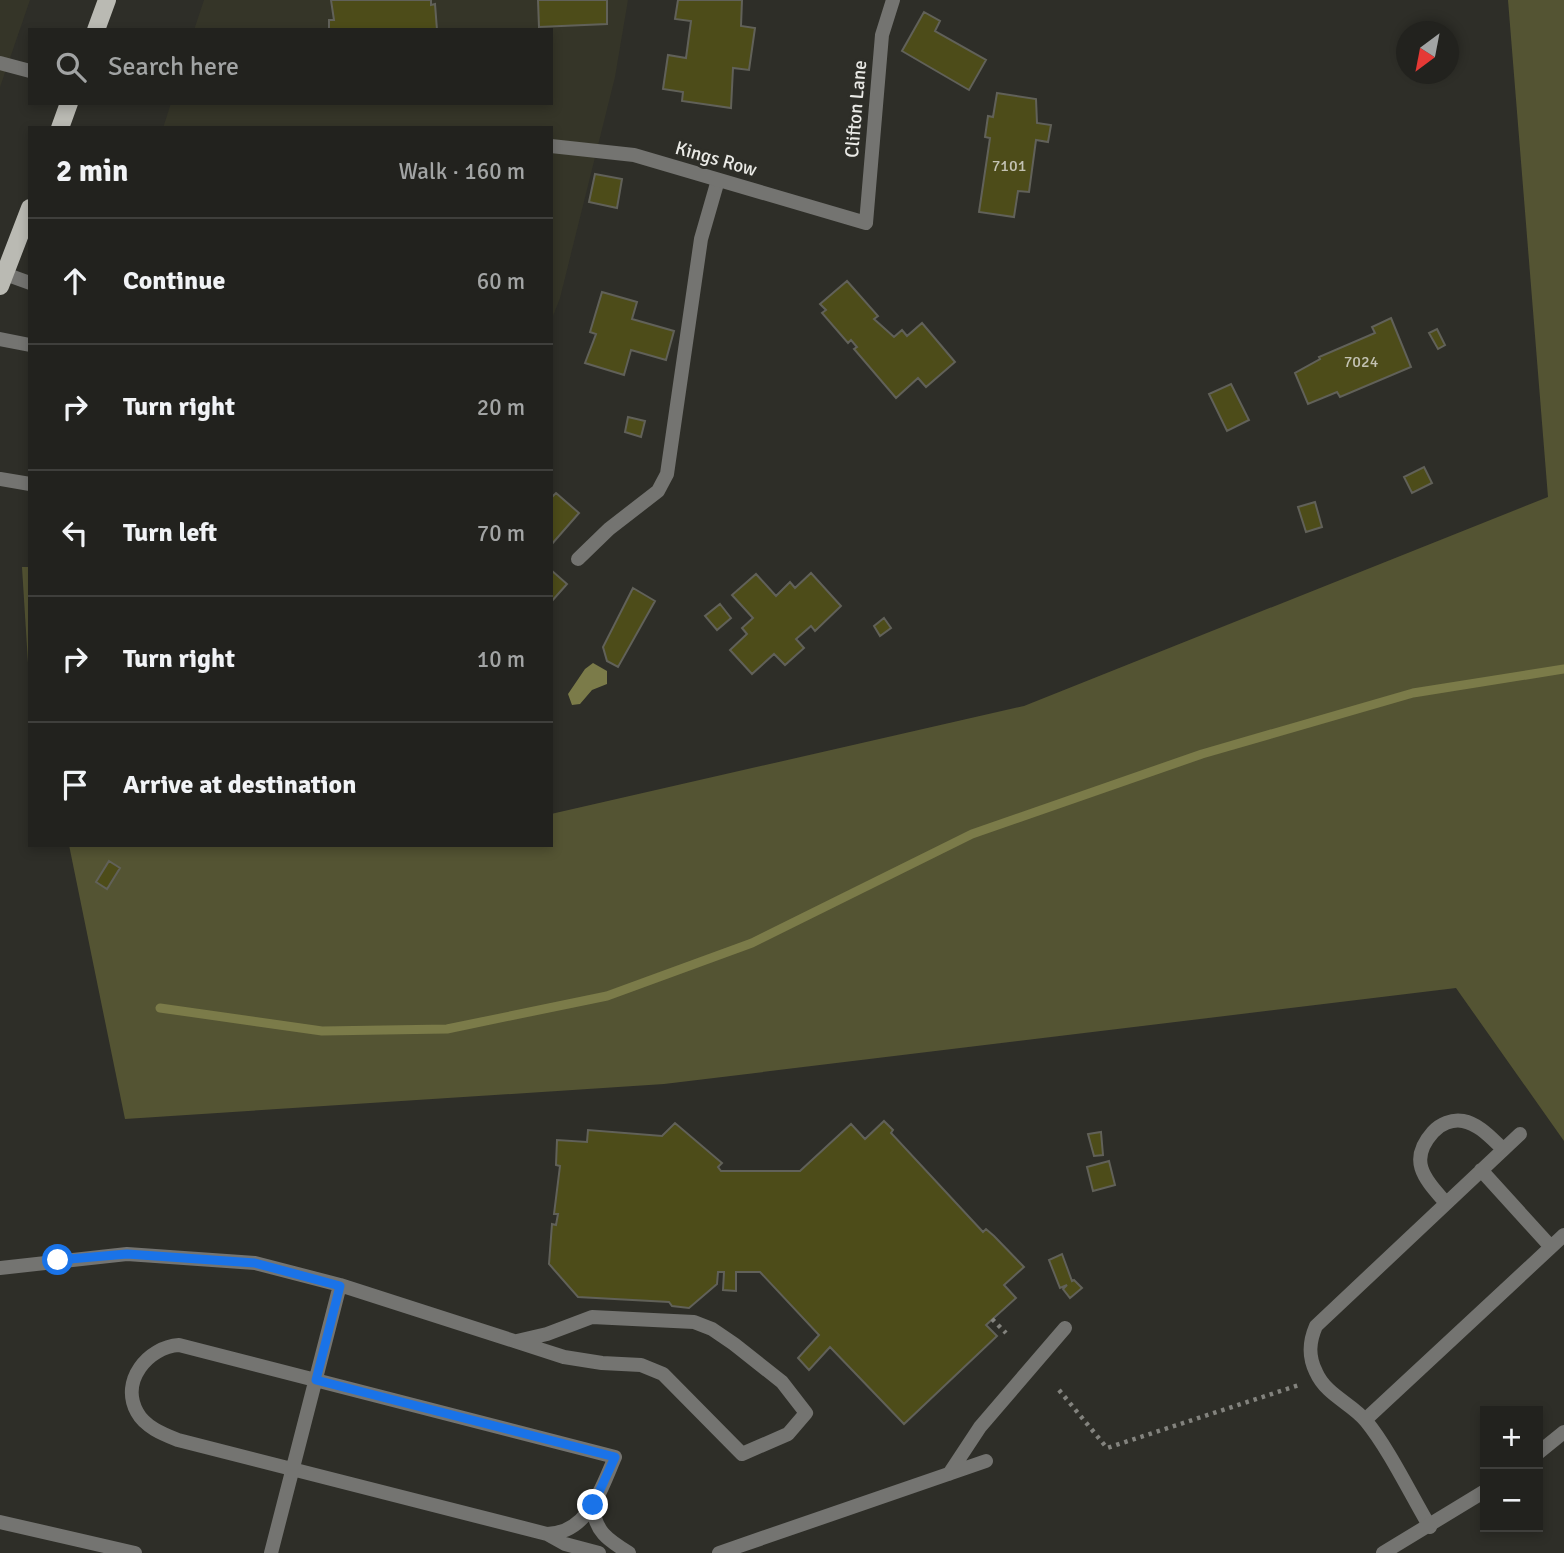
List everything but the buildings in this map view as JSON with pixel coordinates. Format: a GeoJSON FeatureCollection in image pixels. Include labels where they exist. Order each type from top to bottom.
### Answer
{"type":"FeatureCollection","features":[{"type":"Feature","properties":{"kind":"main road"},"geometry":{"type":"LineString","coordinates":[[97,28],[107,0]]}},
{"type":"Feature","properties":{"kind":"main road"},"geometry":{"type":"LineString","coordinates":[[61,126],[68,105]]}},
{"type":"Feature","properties":{"kind":"main road"},"geometry":{"type":"LineString","coordinates":[[2,280],[28,213]]}},
{"type":"Feature","properties":{"kind":"street","name":"Clifton Lane"},"geometry":{"type":"LineString","coordinates":[[866,223],[881,35],[893,0]]}},
{"type":"Feature","properties":{"kind":"street"},"geometry":{"type":"LineString","coordinates":[[0,62],[28,70]]}},
{"type":"Feature","properties":{"kind":"street","name":"Kings Row"},"geometry":{"type":"LineString","coordinates":[[553,146],[635,155],[866,223]]}},
{"type":"Feature","properties":{"kind":"street"},"geometry":{"type":"LineString","coordinates":[[578,559],[609,528],[658,491],[667,474],[701,239],[718,180]]}},
{"type":"Feature","properties":{"kind":"street"},"geometry":{"type":"LineString","coordinates":[[2,280],[28,283]]}},
{"type":"Feature","properties":{"kind":"street"},"geometry":{"type":"LineString","coordinates":[[0,339],[28,345]]}},
{"type":"Feature","properties":{"kind":"street"},"geometry":{"type":"LineString","coordinates":[[0,479],[28,484]]}},
{"type":"Feature","properties":{"kind":"street"},"geometry":{"type":"LineString","coordinates":[[1446,1203],[1425,1179],[1419,1156],[1423,1144],[1439,1126],[1460,1121],[1471,1124],[1503,1149]]}},
{"type":"Feature","properties":{"kind":"street"},"geometry":{"type":"LineString","coordinates":[[1430,1527],[1365,1420],[1326,1388],[1309,1352],[1316,1326],[1520,1133]]}},
{"type":"Feature","properties":{"kind":"street"},"geometry":{"type":"LineString","coordinates":[[1481,1170],[1551,1247]]}},
{"type":"Feature","properties":{"kind":"street"},"geometry":{"type":"LineString","coordinates":[[1365,1420],[1564,1235]]}},
{"type":"Feature","properties":{"kind":"street"},"geometry":{"type":"LineString","coordinates":[[0,1268],[127,1254],[255,1263],[340,1286],[564,1357],[602,1363],[641,1364],[663,1374],[742,1454],[788,1434],[806,1413],[782,1382],[734,1344],[694,1322],[592,1317],[547,1334],[517,1341]]}},
{"type":"Feature","properties":{"kind":"street"},"geometry":{"type":"LineString","coordinates":[[271,1553],[340,1286]]}},
{"type":"Feature","properties":{"kind":"street"},"geometry":{"type":"LineString","coordinates":[[949,1474],[980,1427],[1065,1328]]}},
{"type":"Feature","properties":{"kind":"street"},"geometry":{"type":"LineString","coordinates":[[179,1345],[316,1380],[615,1457],[593,1505],[572,1529],[561,1534],[547,1534],[178,1440],[160,1432],[137,1412],[134,1382],[139,1367],[150,1356],[164,1346],[179,1345]]}},
{"type":"Feature","properties":{"kind":"street"},"geometry":{"type":"LineString","coordinates":[[1543,1449],[1564,1432]]}},
{"type":"Feature","properties":{"kind":"street"},"geometry":{"type":"LineString","coordinates":[[719,1553],[986,1461]]}},
{"type":"Feature","properties":{"kind":"street"},"geometry":{"type":"LineString","coordinates":[[1383,1553],[1430,1527],[1480,1494]]}},
{"type":"Feature","properties":{"kind":"street"},"geometry":{"type":"LineString","coordinates":[[593,1505],[598,1530],[629,1553]]}},
{"type":"Feature","properties":{"kind":"street"},"geometry":{"type":"LineString","coordinates":[[0,1522],[135,1553]]}},
{"type":"Feature","properties":{"kind":"street"},"geometry":{"type":"LineString","coordinates":[[547,1534],[565,1545],[599,1553]]}},
{"type":"Feature","properties":{"kind":"path"},"geometry":{"type":"LineString","coordinates":[[992,1318],[1006,1334]]}},
{"type":"Feature","properties":{"kind":"path"},"geometry":{"type":"LineString","coordinates":[[1059,1390],[1107,1448],[1319,1378]]}},
{"type":"Feature","properties":{"kind":"shaded area"},"geometry":{"type":"Polygon","coordinates":[[[0,0],[30,0],[0,87],[0,0]]]}},
{"type":"Feature","properties":{"kind":"shaded area"},"geometry":{"type":"Polygon","coordinates":[[[204,0],[628,0],[615,77],[560,298],[553,316],[553,126],[164,126],[170,105],[553,105],[553,28],[195,28],[204,0]]]}},
{"type":"Feature","properties":{"kind":"shaded area"},"geometry":{"type":"Polygon","coordinates":[[[1508,0],[1564,0],[1564,1141],[1456,988],[664,1084],[125,1119],[69,847],[553,847],[553,814],[1024,706],[1548,497],[1508,0]]]}},
{"type":"Feature","properties":{"kind":"shaded area"},"geometry":{"type":"Polygon","coordinates":[[[22,567],[28,567],[28,663],[22,567]]]}},
{"type":"Feature","properties":{"kind":"shaded area"},"geometry":{"type":"Polygon","coordinates":[[[593,663],[607,671],[607,684],[592,690],[580,704],[572,705],[568,694],[585,669],[593,663]]]}},
{"type":"Feature","properties":{"kind":"waterway"},"geometry":{"type":"LineString","coordinates":[[160,1008],[322,1031],[447,1029],[607,996],[752,943],[972,834],[1202,754],[1413,693],[1564,669]]}},
{"type":"Feature","properties":{"kind":"route"},"geometry":{"type":"LineString","coordinates":[[58,1260],[127,1254],[255,1263],[340,1286],[316,1380],[615,1457],[593,1505]]}}]}
